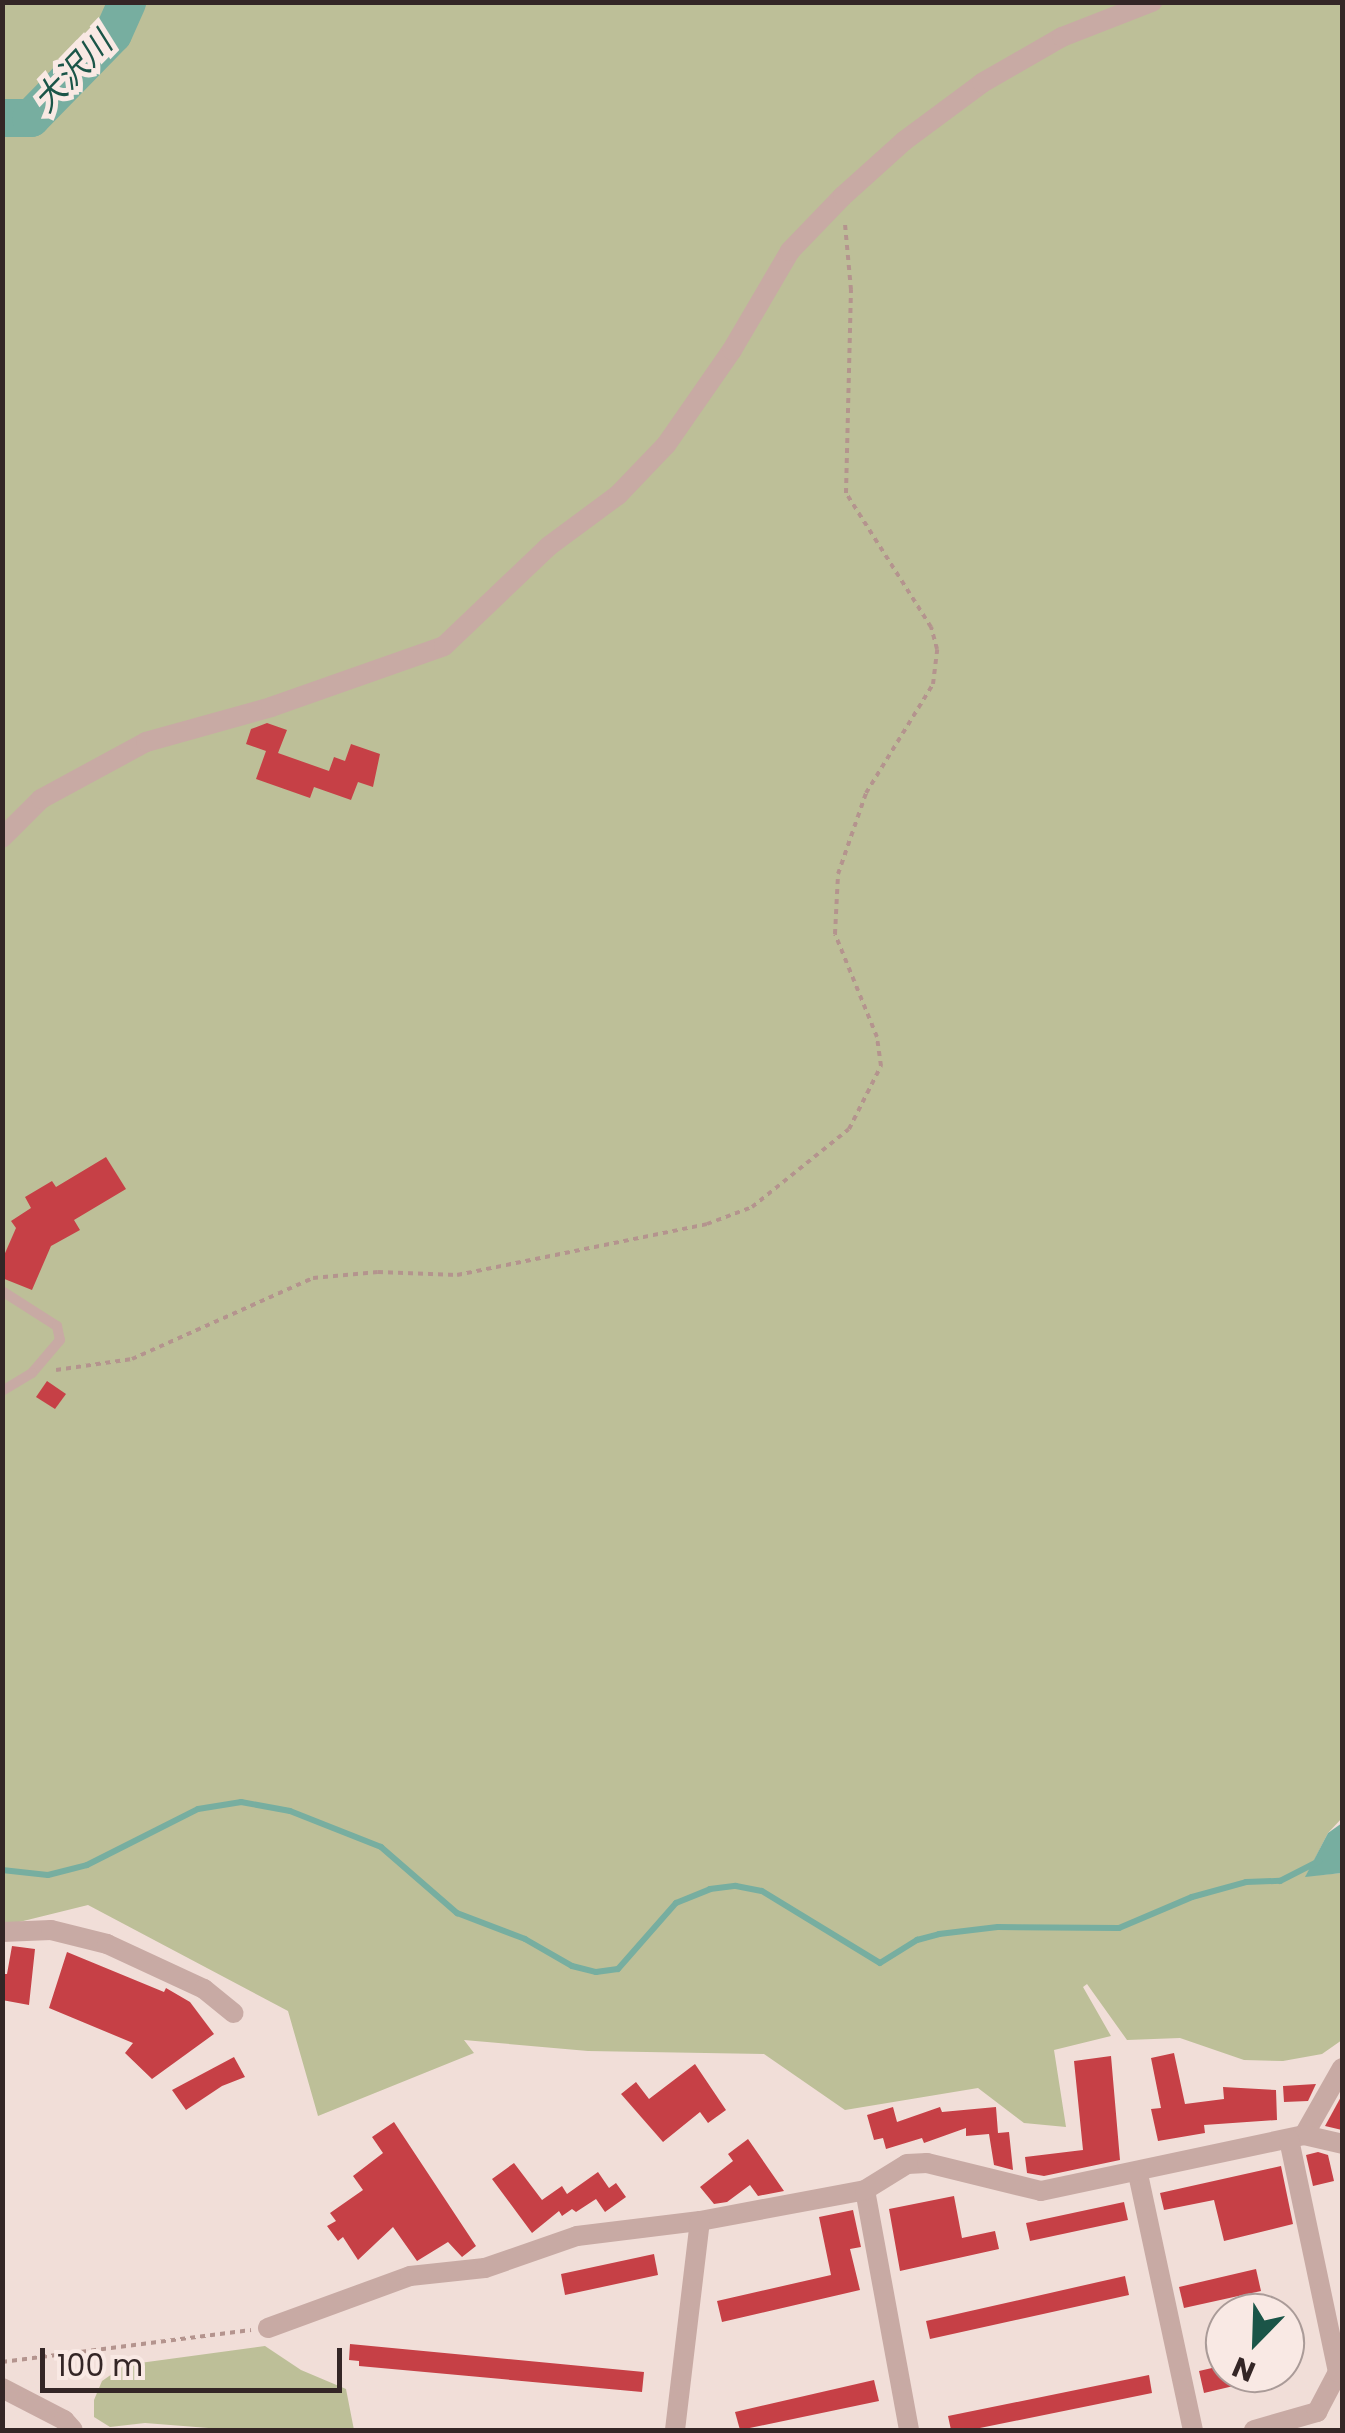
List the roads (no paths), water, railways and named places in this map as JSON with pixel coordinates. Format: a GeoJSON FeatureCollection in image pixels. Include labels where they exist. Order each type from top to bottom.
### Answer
{"type":"FeatureCollection","features":[{"type":"Feature","properties":{"kind":"street"},"geometry":{"type":"LineString","coordinates":[[2,838],[42,800],[146,742],[271,707],[444,646],[550,546],[618,495],[666,446],[732,350],[790,251],[843,196],[904,141],[982,84],[1062,37],[1152,2]]}},
{"type":"Feature","properties":{"kind":"street"},"geometry":{"type":"LineString","coordinates":[[2,1932],[51,1930],[107,1944],[204,1989],[234,2013]]}},
{"type":"Feature","properties":{"kind":"street"},"geometry":{"type":"LineString","coordinates":[[1254,2430],[1317,2412],[1338,2372],[1297,2137],[1342,2068]]}},
{"type":"Feature","properties":{"kind":"street"},"geometry":{"type":"LineString","coordinates":[[268,2328],[410,2276],[485,2268],[577,2236],[700,2221],[865,2190],[907,2164],[927,2163],[1041,2191],[1138,2174],[1297,2137],[1342,2144]]}},
{"type":"Feature","properties":{"kind":"street"},"geometry":{"type":"LineString","coordinates":[[1138,2174],[1192,2430]]}},
{"type":"Feature","properties":{"kind":"street"},"geometry":{"type":"LineString","coordinates":[[865,2190],[909,2430]]}},
{"type":"Feature","properties":{"kind":"street"},"geometry":{"type":"LineString","coordinates":[[675,2430],[700,2221]]}},
{"type":"Feature","properties":{"kind":"street"},"geometry":{"type":"LineString","coordinates":[[2,2388],[64,2420],[73,2430]]}},
{"type":"Feature","properties":{"kind":"lane"},"geometry":{"type":"LineString","coordinates":[[2,1291],[57,1326],[60,1340],[32,1373],[2,1391]]}},
{"type":"Feature","properties":{"kind":"water"},"geometry":{"type":"Polygon","coordinates":[[[1342,1823],[1342,1873],[1305,1877],[1328,1833],[1342,1823]]]}},
{"type":"Feature","properties":{"kind":"waterway","name":"大沢川"},"geometry":{"type":"LineString","coordinates":[[2,118],[31,118],[113,34],[127,2]]}},
{"type":"Feature","properties":{"kind":"waterway"},"geometry":{"type":"LineString","coordinates":[[2,1870],[48,1875],[87,1865],[198,1809],[241,1802],[290,1811],[381,1847],[457,1913],[525,1939],[572,1966],[596,1972],[618,1969],[676,1903],[710,1889],[736,1886],[762,1891],[880,1963],[917,1940],[939,1934],[998,1927],[1119,1928],[1192,1897],[1246,1882],[1280,1881],[1319,1861]]}}]}
